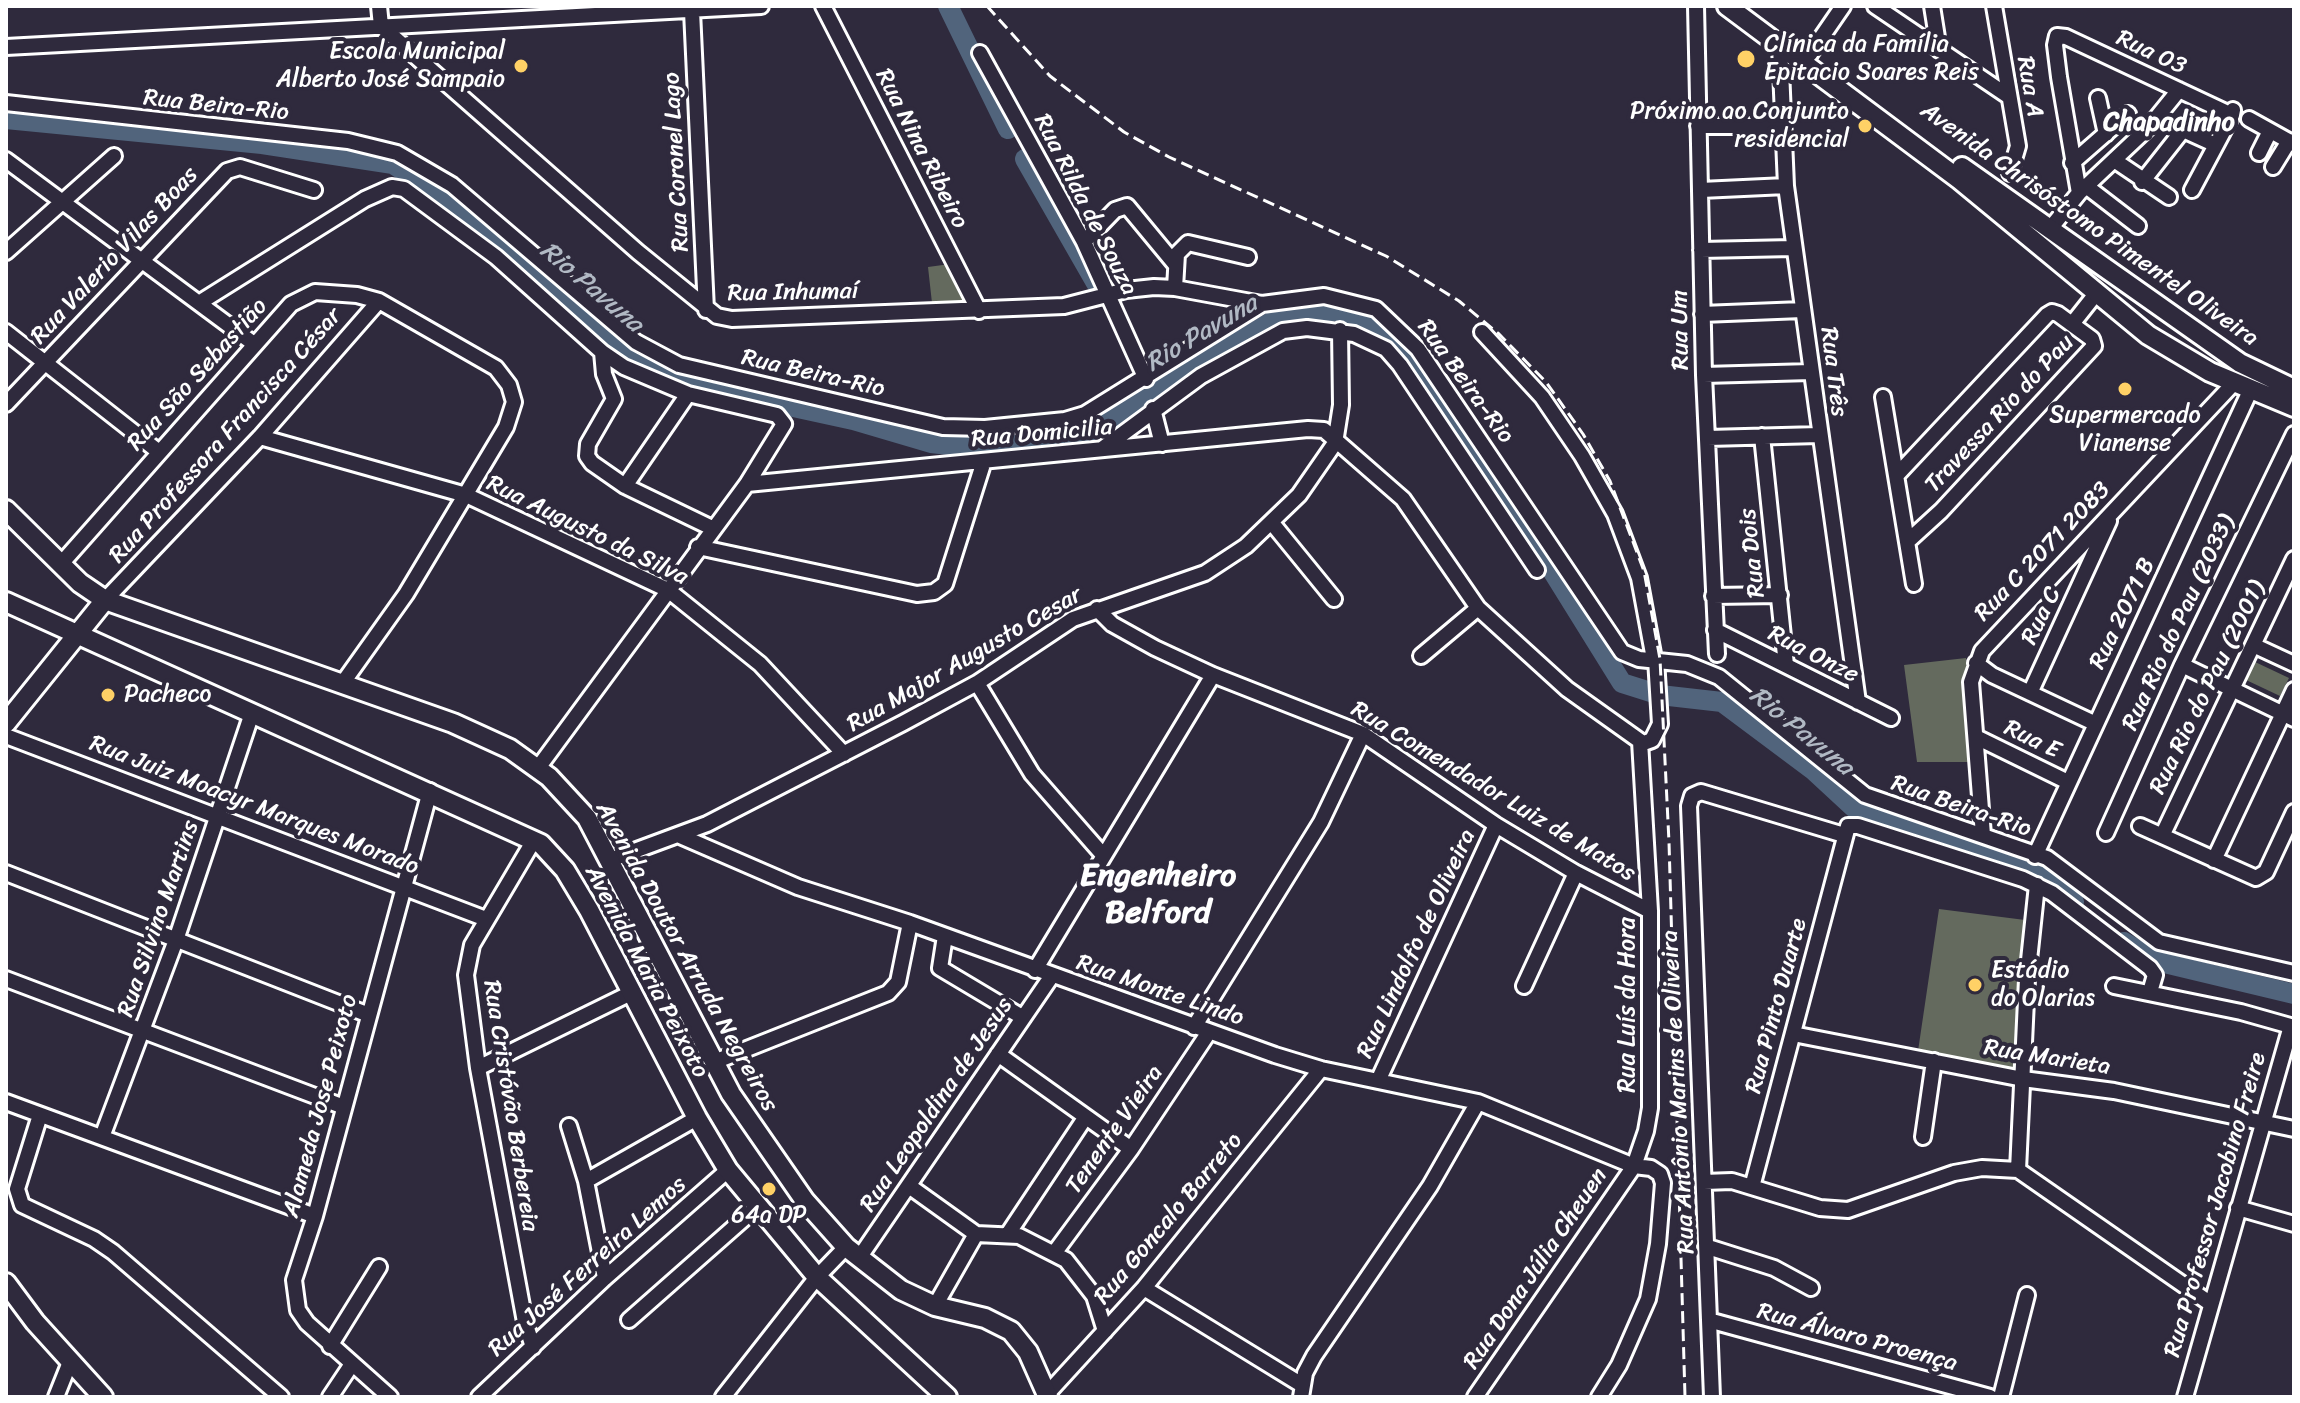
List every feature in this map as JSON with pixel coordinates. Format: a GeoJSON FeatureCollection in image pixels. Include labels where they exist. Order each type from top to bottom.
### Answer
{"type":"FeatureCollection","features":[{"type":"Feature","properties":{"kind":"main road","name":"Avenida Chrisóstomo Pimentel Oliveira"},"geometry":{"type":"LineString","coordinates":[[1727,6],[1960,180],[2124,318],[2169,349],[2242,388],[2294,407]]}},
{"type":"Feature","properties":{"kind":"main road","name":"Avenida Chrisóstomo Pimentel Oliveira"},"geometry":{"type":"LineString","coordinates":[[1745,6],[2140,294],[2240,363],[2294,389]]}},
{"type":"Feature","properties":{"kind":"main road"},"geometry":{"type":"LineString","coordinates":[[2124,318],[2140,313],[2140,294]]}},
{"type":"Feature","properties":{"kind":"main road"},"geometry":{"type":"LineString","coordinates":[[2169,349],[2169,332],[2179,326],[2190,327]]}},
{"type":"Feature","properties":{"kind":"main road","name":"Avenida Doutor Arruda Negreiros"},"geometry":{"type":"LineString","coordinates":[[6,510],[60,565],[105,600],[485,737],[538,768],[587,818],[714,1062],[778,1167],[852,1252],[901,1290],[935,1306],[985,1318],[1011,1331],[1028,1352],[1048,1395]]}},
{"type":"Feature","properties":{"kind":"main road"},"geometry":{"type":"LineString","coordinates":[[11,708],[105,600]]}},
{"type":"Feature","properties":{"kind":"main road","name":"Avenida Maria Peixoto"},"geometry":{"type":"LineString","coordinates":[[6,602],[534,840],[565,870],[633,992],[697,1118],[728,1170],[756,1208],[817,1277],[947,1397]]}},
{"type":"Feature","properties":{"kind":"main road"},"geometry":{"type":"LineString","coordinates":[[8,1288],[103,1397]]}},
{"type":"Feature","properties":{"kind":"street"},"geometry":{"type":"LineString","coordinates":[[379,6],[381,26]]}},
{"type":"Feature","properties":{"kind":"street"},"geometry":{"type":"LineString","coordinates":[[6,47],[761,6]]}},
{"type":"Feature","properties":{"kind":"street","name":"Rua Nina Ribeiro"},"geometry":{"type":"LineString","coordinates":[[823,6],[979,311]]}},
{"type":"Feature","properties":{"kind":"street","name":"Rua Um"},"geometry":{"type":"LineString","coordinates":[[1696,6],[1702,314],[1717,654]]}},
{"type":"Feature","properties":{"kind":"street"},"geometry":{"type":"LineString","coordinates":[[1828,6],[1831,22]]}},
{"type":"Feature","properties":{"kind":"street"},"geometry":{"type":"LineString","coordinates":[[1810,54],[1843,6]]}},
{"type":"Feature","properties":{"kind":"street"},"geometry":{"type":"LineString","coordinates":[[1875,6],[2008,96]]}},
{"type":"Feature","properties":{"kind":"street"},"geometry":{"type":"LineString","coordinates":[[1932,6],[1939,50]]}},
{"type":"Feature","properties":{"kind":"street","name":"Rua A"},"geometry":{"type":"LineString","coordinates":[[1994,6],[2018,146],[2010,173]]}},
{"type":"Feature","properties":{"kind":"street","name":"Rua Coronel Lago"},"geometry":{"type":"LineString","coordinates":[[692,11],[706,310]]}},
{"type":"Feature","properties":{"kind":"street","name":"Rua Inhumaí"},"geometry":{"type":"LineString","coordinates":[[381,26],[706,310],[732,319],[1064,306],[1139,288],[1175,288],[1262,304]]}},
{"type":"Feature","properties":{"kind":"street","name":"Rua 03"},"geometry":{"type":"LineString","coordinates":[[2072,163],[2055,45],[2057,36],[2066,37],[2231,113],[2216,145]]}},
{"type":"Feature","properties":{"kind":"street","name":"Rua Três"},"geometry":{"type":"LineString","coordinates":[[1780,46],[1782,126],[1793,248],[1858,702]]}},
{"type":"Feature","properties":{"kind":"street","name":"Rua Rilda de Souza"},"geometry":{"type":"LineString","coordinates":[[980,53],[1084,242],[1146,379]]}},
{"type":"Feature","properties":{"kind":"street"},"geometry":{"type":"LineString","coordinates":[[2049,230],[2082,190],[2149,127],[2179,90]]}},
{"type":"Feature","properties":{"kind":"street"},"geometry":{"type":"LineString","coordinates":[[2098,98],[2106,134]]}},
{"type":"Feature","properties":{"kind":"street","name":"Rua Beira-Rio"},"geometry":{"type":"LineString","coordinates":[[6,103],[348,141],[397,153],[452,185],[636,342],[679,365],[962,429],[1065,420],[1103,405],[1262,304],[1324,296],[1354,301],[1376,309],[1418,349],[1612,640],[1628,656],[1703,669],[1734,685],[1806,748],[1876,801],[2047,858],[2159,942],[2294,973]]}},
{"type":"Feature","properties":{"kind":"street"},"geometry":{"type":"LineString","coordinates":[[2128,114],[2072,163],[2082,190],[2138,226]]}},
{"type":"Feature","properties":{"kind":"street"},"geometry":{"type":"LineString","coordinates":[[2249,119],[2291,142],[2273,167]]}},
{"type":"Feature","properties":{"kind":"street"},"geometry":{"type":"LineString","coordinates":[[1698,126],[1782,126]]}},
{"type":"Feature","properties":{"kind":"street"},"geometry":{"type":"LineString","coordinates":[[2142,182],[2183,130],[2216,145],[2192,190]]}},
{"type":"Feature","properties":{"kind":"street"},"geometry":{"type":"LineString","coordinates":[[2259,153],[2270,131]]}},
{"type":"Feature","properties":{"kind":"street"},"geometry":{"type":"LineString","coordinates":[[6,252],[114,156]]}},
{"type":"Feature","properties":{"kind":"street"},"geometry":{"type":"LineString","coordinates":[[6,160],[254,344]]}},
{"type":"Feature","properties":{"kind":"street"},"geometry":{"type":"LineString","coordinates":[[2114,160],[2142,182],[2169,197]]}},
{"type":"Feature","properties":{"kind":"street","name":"Rua Valerio Vilas Boas"},"geometry":{"type":"LineString","coordinates":[[6,404],[140,259],[233,167],[314,190]]}},
{"type":"Feature","properties":{"kind":"street"},"geometry":{"type":"LineString","coordinates":[[1701,190],[1786,186]]}},
{"type":"Feature","properties":{"kind":"street"},"geometry":{"type":"LineString","coordinates":[[199,303],[365,199],[392,187],[404,189],[446,217],[559,310],[602,352],[624,367],[688,394],[777,415],[784,420],[747,484],[538,768]]}},
{"type":"Feature","properties":{"kind":"street"},"geometry":{"type":"LineString","coordinates":[[1084,242],[1115,210],[1127,206],[1175,264]]}},
{"type":"Feature","properties":{"kind":"street"},"geometry":{"type":"LineString","coordinates":[[1175,288],[1175,264],[1180,249],[1188,243],[1248,257]]}},
{"type":"Feature","properties":{"kind":"street"},"geometry":{"type":"LineString","coordinates":[[1701,250],[1793,248]]}},
{"type":"Feature","properties":{"kind":"street","name":"Rua São Sebastião"},"geometry":{"type":"LineString","coordinates":[[60,565],[254,344],[302,296],[333,293],[379,301],[496,368],[509,385],[512,413],[406,594],[342,684]]}},
{"type":"Feature","properties":{"kind":"street"},"geometry":{"type":"LineString","coordinates":[[2072,324],[2095,295]]}},
{"type":"Feature","properties":{"kind":"street","name":"Rua Professora Francisca César"},"geometry":{"type":"LineString","coordinates":[[105,600],[260,437],[379,301]]}},
{"type":"Feature","properties":{"kind":"street"},"geometry":{"type":"LineString","coordinates":[[1702,314],[1802,310]]}},
{"type":"Feature","properties":{"kind":"street","name":"Travessa Rio do Pau"},"geometry":{"type":"LineString","coordinates":[[1896,476],[2047,315],[2052,312],[2092,339],[2094,346],[1941,511],[1907,542]]}},
{"type":"Feature","properties":{"kind":"street"},"geometry":{"type":"LineString","coordinates":[[1101,450],[1153,409],[1253,344],[1283,331],[1340,330],[1377,344],[1400,365],[1537,570]]}},
{"type":"Feature","properties":{"kind":"street","name":"Rua Major Augusto Cesar"},"geometry":{"type":"LineString","coordinates":[[610,860],[707,824],[977,683],[1061,627],[1097,609],[1205,573],[1246,546],[1299,495],[1335,443],[1341,405],[1340,330]]}},
{"type":"Feature","properties":{"kind":"street"},"geometry":{"type":"LineString","coordinates":[[6,332],[159,452]]}},
{"type":"Feature","properties":{"kind":"street"},"geometry":{"type":"LineString","coordinates":[[1482,332],[1542,397],[1582,456],[1615,514],[1639,578],[1655,659],[1658,732],[1652,740],[1642,745]]}},
{"type":"Feature","properties":{"kind":"street"},"geometry":{"type":"LineString","coordinates":[[602,352],[604,374],[614,399],[588,444],[587,456],[601,471],[625,486],[712,528]]}},
{"type":"Feature","properties":{"kind":"street"},"geometry":{"type":"LineString","coordinates":[[1704,375],[1811,372]]}},
{"type":"Feature","properties":{"kind":"street","name":"Rua C 2071 2083"},"geometry":{"type":"LineString","coordinates":[[1983,835],[1971,682],[1976,663],[1988,641],[2112,513],[2242,388]]}},
{"type":"Feature","properties":{"kind":"street","name":"Rua 2071 B"},"geometry":{"type":"LineString","coordinates":[[2035,856],[2242,388]]}},
{"type":"Feature","properties":{"kind":"street"},"geometry":{"type":"LineString","coordinates":[[625,486],[688,394]]}},
{"type":"Feature","properties":{"kind":"street"},"geometry":{"type":"LineString","coordinates":[[1883,397],[1914,584]]}},
{"type":"Feature","properties":{"kind":"street"},"geometry":{"type":"LineString","coordinates":[[1153,409],[1162,444]]}},
{"type":"Feature","properties":{"kind":"street","name":"Rua Domicilia"},"geometry":{"type":"LineString","coordinates":[[747,484],[1308,429],[1328,433],[1335,443],[1403,499],[1478,608],[1567,689],[1642,745]]}},
{"type":"Feature","properties":{"kind":"street","name":"Rua Rio do Pau (2033)"},"geometry":{"type":"LineString","coordinates":[[2106,833],[2182,665],[2294,434]]}},
{"type":"Feature","properties":{"kind":"street"},"geometry":{"type":"LineString","coordinates":[[1708,438],[1819,435]]}},
{"type":"Feature","properties":{"kind":"street","name":"Rua Dois"},"geometry":{"type":"LineString","coordinates":[[1762,436],[1786,665]]}},
{"type":"Feature","properties":{"kind":"street","name":"Rua Augusto da Silva"},"geometry":{"type":"LineString","coordinates":[[260,437],[466,495],[668,590],[760,664],[844,754]]}},
{"type":"Feature","properties":{"kind":"street"},"geometry":{"type":"LineString","coordinates":[[698,547],[917,594],[934,592],[945,584],[984,461]]}},
{"type":"Feature","properties":{"kind":"street","name":"Rua C"},"geometry":{"type":"LineString","coordinates":[[2030,693],[2112,513]]}},
{"type":"Feature","properties":{"kind":"street"},"geometry":{"type":"LineString","coordinates":[[1272,523],[1334,599]]}},
{"type":"Feature","properties":{"kind":"street","name":"Rua Rio do Pau (2001)"},"geometry":{"type":"LineString","coordinates":[[2162,836],[2294,559]]}},
{"type":"Feature","properties":{"kind":"street"},"geometry":{"type":"LineString","coordinates":[[1713,596],[1780,595]]}},
{"type":"Feature","properties":{"kind":"street"},"geometry":{"type":"LineString","coordinates":[[1421,656],[1478,608]]}},
{"type":"Feature","properties":{"kind":"street","name":"Rua Comendador Luiz de Matos"},"geometry":{"type":"LineString","coordinates":[[1097,609],[1129,635],[1213,675],[1363,734],[1496,825],[1576,873],[1650,911]]}},
{"type":"Feature","properties":{"kind":"street","name":"Rua Onze"},"geometry":{"type":"LineString","coordinates":[[1715,630],[1891,718]]}},
{"type":"Feature","properties":{"kind":"street"},"geometry":{"type":"LineString","coordinates":[[2253,645],[2294,664]]}},
{"type":"Feature","properties":{"kind":"street"},"geometry":{"type":"LineString","coordinates":[[1976,663],[2094,723]]}},
{"type":"Feature","properties":{"kind":"street"},"geometry":{"type":"LineString","coordinates":[[2182,665],[2289,716]]}},
{"type":"Feature","properties":{"kind":"street"},"geometry":{"type":"LineString","coordinates":[[1035,970],[1213,675]]}},
{"type":"Feature","properties":{"kind":"street"},"geometry":{"type":"LineString","coordinates":[[977,683],[1032,774],[1103,855]]}},
{"type":"Feature","properties":{"kind":"street"},"geometry":{"type":"LineString","coordinates":[[2214,860],[2289,716],[2294,690]]}},
{"type":"Feature","properties":{"kind":"street","name":"Rua Silvino Martins"},"geometry":{"type":"LineString","coordinates":[[102,1137],[176,940],[252,713]]}},
{"type":"Feature","properties":{"kind":"street","name":"Tenente Vieira"},"geometry":{"type":"LineString","coordinates":[[1055,1252],[1131,1149],[1202,1030],[1321,822],[1363,734]]}},
{"type":"Feature","properties":{"kind":"street","name":"Rua Juiz Moacyr Marques Morado"},"geometry":{"type":"LineString","coordinates":[[6,736],[486,919]]}},
{"type":"Feature","properties":{"kind":"street","name":"Rua E"},"geometry":{"type":"LineString","coordinates":[[1976,737],[2068,782]]}},
{"type":"Feature","properties":{"kind":"street","name":"Rua Luís da Hora"},"geometry":{"type":"LineString","coordinates":[[1634,1166],[1650,1108],[1650,911],[1642,745]]}},
{"type":"Feature","properties":{"kind":"street","name":"Alameda Jose Peixoto"},"geometry":{"type":"LineString","coordinates":[[390,1397],[307,1323],[294,1296],[294,1280],[315,1216],[430,791]]}},
{"type":"Feature","properties":{"kind":"street","name":"Rua Antônio Marins de Oliveira"},"geometry":{"type":"LineString","coordinates":[[1712,1397],[1712,1321],[1689,806],[1692,796],[1701,792],[1846,831]]}},
{"type":"Feature","properties":{"kind":"street"},"geometry":{"type":"LineString","coordinates":[[2140,826],[2251,877],[2266,872],[2294,812]]}},
{"type":"Feature","properties":{"kind":"street","name":"Rua Lindolfo de Oliveira"},"geometry":{"type":"LineString","coordinates":[[1378,1081],[1496,825]]}},
{"type":"Feature","properties":{"kind":"street"},"geometry":{"type":"LineString","coordinates":[[1846,831],[1858,826],[2037,885],[2150,968],[2155,975],[2150,992]]}},
{"type":"Feature","properties":{"kind":"street","name":"Rua Pinto Duarte"},"geometry":{"type":"LineString","coordinates":[[1752,1187],[1846,831]]}},
{"type":"Feature","properties":{"kind":"street","name":"Rua Monte Lindo"},"geometry":{"type":"LineString","coordinates":[[678,835],[798,887],[910,923],[1202,1030],[1321,1069],[1478,1102],[1634,1166],[1651,1168],[1660,1174],[1663,1183],[1658,1244],[1648,1299],[1619,1365],[1599,1397]]}},
{"type":"Feature","properties":{"kind":"street","name":"Rua Cristóvão Berbereia"},"geometry":{"type":"LineString","coordinates":[[533,1347],[525,1322],[478,1068],[466,975],[472,945],[534,840]]}},
{"type":"Feature","properties":{"kind":"street"},"geometry":{"type":"LineString","coordinates":[[6,873],[369,1015]]}},
{"type":"Feature","properties":{"kind":"street"},"geometry":{"type":"LineString","coordinates":[[1524,986],[1576,873]]}},
{"type":"Feature","properties":{"kind":"street"},"geometry":{"type":"LineString","coordinates":[[2018,1170],[2027,979],[2037,885]]}},
{"type":"Feature","properties":{"kind":"street"},"geometry":{"type":"LineString","coordinates":[[714,1062],[888,993],[898,982],[910,923]]}},
{"type":"Feature","properties":{"kind":"street"},"geometry":{"type":"LineString","coordinates":[[945,936],[940,968],[1022,1017]]}},
{"type":"Feature","properties":{"kind":"street","name":"Rua Leopoldina de Jesus"},"geometry":{"type":"LineString","coordinates":[[723,1397],[817,1277],[852,1252],[909,1186],[1051,977]]}},
{"type":"Feature","properties":{"kind":"street"},"geometry":{"type":"LineString","coordinates":[[6,979],[344,1107]]}},
{"type":"Feature","properties":{"kind":"street"},"geometry":{"type":"LineString","coordinates":[[2114,986],[2292,1026]]}},
{"type":"Feature","properties":{"kind":"street"},"geometry":{"type":"LineString","coordinates":[[478,1068],[633,992]]}},
{"type":"Feature","properties":{"kind":"street","name":"Rua Professor Jacobino Freire"},"geometry":{"type":"LineString","coordinates":[[2185,1397],[2292,1026]]}},
{"type":"Feature","properties":{"kind":"street","name":"Rua Marieta"},"geometry":{"type":"LineString","coordinates":[[1793,1034],[2023,1079],[2114,1091],[2294,1129]]}},
{"type":"Feature","properties":{"kind":"street"},"geometry":{"type":"LineString","coordinates":[[998,1054],[1131,1149]]}},
{"type":"Feature","properties":{"kind":"street"},"geometry":{"type":"LineString","coordinates":[[1923,1137],[1934,1061]]}},
{"type":"Feature","properties":{"kind":"street","name":"Rua Goncalo Barreto"},"geometry":{"type":"LineString","coordinates":[[1048,1395],[1144,1288],[1321,1069]]}},
{"type":"Feature","properties":{"kind":"street"},"geometry":{"type":"LineString","coordinates":[[6,1102],[315,1216]]}},
{"type":"Feature","properties":{"kind":"street"},"geometry":{"type":"LineString","coordinates":[[1144,1288],[1302,1391],[1314,1356],[1430,1186],[1478,1102]]}},
{"type":"Feature","properties":{"kind":"street"},"geometry":{"type":"LineString","coordinates":[[40,1115],[17,1189],[22,1205],[94,1239],[113,1252],[281,1397]]}},
{"type":"Feature","properties":{"kind":"street"},"geometry":{"type":"LineString","coordinates":[[586,1181],[697,1118]]}},
{"type":"Feature","properties":{"kind":"street"},"geometry":{"type":"LineString","coordinates":[[1008,1234],[1085,1118]]}},
{"type":"Feature","properties":{"kind":"street"},"geometry":{"type":"LineString","coordinates":[[569,1126],[586,1181],[605,1278]]}},
{"type":"Feature","properties":{"kind":"street","name":"Rua Dona Júlia Cheuen"},"geometry":{"type":"LineString","coordinates":[[1475,1397],[1634,1166]]}},
{"type":"Feature","properties":{"kind":"street"},"geometry":{"type":"LineString","coordinates":[[1704,1182],[1732,1181],[1820,1208],[1848,1210],[1954,1173],[1982,1168],[2018,1170],[2211,1304]]}},
{"type":"Feature","properties":{"kind":"street","name":"Rua José Ferreira Lemos"},"geometry":{"type":"LineString","coordinates":[[479,1397],[605,1278],[728,1170]]}},
{"type":"Feature","properties":{"kind":"street"},"geometry":{"type":"LineString","coordinates":[[909,1186],[976,1234],[1008,1234],[1055,1252],[1087,1285],[1105,1331]]}},
{"type":"Feature","properties":{"kind":"street"},"geometry":{"type":"LineString","coordinates":[[629,1320],[756,1208]]}},
{"type":"Feature","properties":{"kind":"street"},"geometry":{"type":"LineString","coordinates":[[2238,1208],[2294,1224]]}},
{"type":"Feature","properties":{"kind":"street"},"geometry":{"type":"LineString","coordinates":[[935,1306],[976,1234]]}},
{"type":"Feature","properties":{"kind":"street"},"geometry":{"type":"LineString","coordinates":[[1708,1247],[1774,1268],[1811,1288]]}},
{"type":"Feature","properties":{"kind":"street"},"geometry":{"type":"LineString","coordinates":[[330,1346],[379,1267]]}},
{"type":"Feature","properties":{"kind":"street"},"geometry":{"type":"LineString","coordinates":[[2001,1397],[2027,1295]]}},
{"type":"Feature","properties":{"kind":"street","name":"Rua Álvaro Proença"},"geometry":{"type":"LineString","coordinates":[[1712,1321],[1990,1397]]}},
{"type":"Feature","properties":{"kind":"street"},"geometry":{"type":"LineString","coordinates":[[56,1397],[70,1362]]}},
{"type":"Feature","properties":{"kind":"street"},"geometry":{"type":"LineString","coordinates":[[330,1397],[352,1364]]}},
{"type":"Feature","properties":{"kind":"shaded area"},"geometry":{"type":"Polygon","coordinates":[[[950,264],[966,295],[965,303],[932,303],[928,267],[950,264]]]}},
{"type":"Feature","properties":{"kind":"shaded area"},"geometry":{"type":"Polygon","coordinates":[[[1966,658],[1974,762],[1917,762],[1904,665],[1966,658]]]}},
{"type":"Feature","properties":{"kind":"shaded area"},"geometry":{"type":"Polygon","coordinates":[[[2253,661],[2289,678],[2280,696],[2244,679],[2253,661]]]}},
{"type":"Feature","properties":{"kind":"shaded area","name":"Estádio do Olarias"},"geometry":{"type":"Polygon","coordinates":[[[1939,909],[2025,920],[2019,1072],[1918,1051],[1939,909]]]}},
{"type":"Feature","properties":{"kind":"waterway"},"geometry":{"type":"LineString","coordinates":[[948,6],[1008,129]]}},
{"type":"Feature","properties":{"kind":"waterway","name":"Rio Pavuna"},"geometry":{"type":"LineString","coordinates":[[6,119],[262,144],[393,164],[432,189],[645,367],[683,383],[853,420],[931,443],[967,447],[1080,437],[1281,316],[1335,311],[1357,315],[1372,322],[1401,349],[1530,535],[1622,683],[1660,695],[1722,702],[1813,770],[1853,807],[1918,825],[2029,867],[2074,902]]}},
{"type":"Feature","properties":{"kind":"waterway"},"geometry":{"type":"LineString","coordinates":[[1025,159],[1096,283]]}},
{"type":"Feature","properties":{"kind":"waterway","name":"Rio Pavuna"},"geometry":{"type":"LineString","coordinates":[[2124,942],[2156,961],[2294,994]]}},
{"type":"Feature","properties":{"kind":"railway"},"geometry":{"type":"LineString","coordinates":[[987,6],[1050,76],[1124,132],[1169,157],[1386,256],[1459,301],[1499,334],[1546,382],[1583,434],[1610,481],[1644,571],[1660,659],[1669,842],[1685,1397]]}},
{"type":"Feature","properties":{"kind":"place","name":"Clínica da Família Epitacio Soares Reis"},"geometry":{"type":"Point","coordinates":[1746,59]}},
{"type":"Feature","properties":{"kind":"place","name":"Escola Municipal Alberto José Sampaio"},"geometry":{"type":"Point","coordinates":[521,66]}},
{"type":"Feature","properties":{"kind":"place","name":"Próximo ao Conjunto residencial"},"geometry":{"type":"Point","coordinates":[1865,126]}},
{"type":"Feature","properties":{"kind":"place","name":"Supermercado Vianense"},"geometry":{"type":"Point","coordinates":[2125,389]}},
{"type":"Feature","properties":{"kind":"place","name":"Pacheco"},"geometry":{"type":"Point","coordinates":[108,695]}},
{"type":"Feature","properties":{"kind":"place","name":"Estádio do Olarias"},"geometry":{"type":"Point","coordinates":[1975,985]}},
{"type":"Feature","properties":{"kind":"place","name":"64a DP"},"geometry":{"type":"Point","coordinates":[769,1189]}},
{"type":"Feature","properties":{"kind":"district","name":"Chapadinho"},"geometry":{"type":"Point","coordinates":[2169,123]}},
{"type":"Feature","properties":{"kind":"district","name":"Engenheiro Belford"},"geometry":{"type":"Point","coordinates":[1158,896]}}]}
